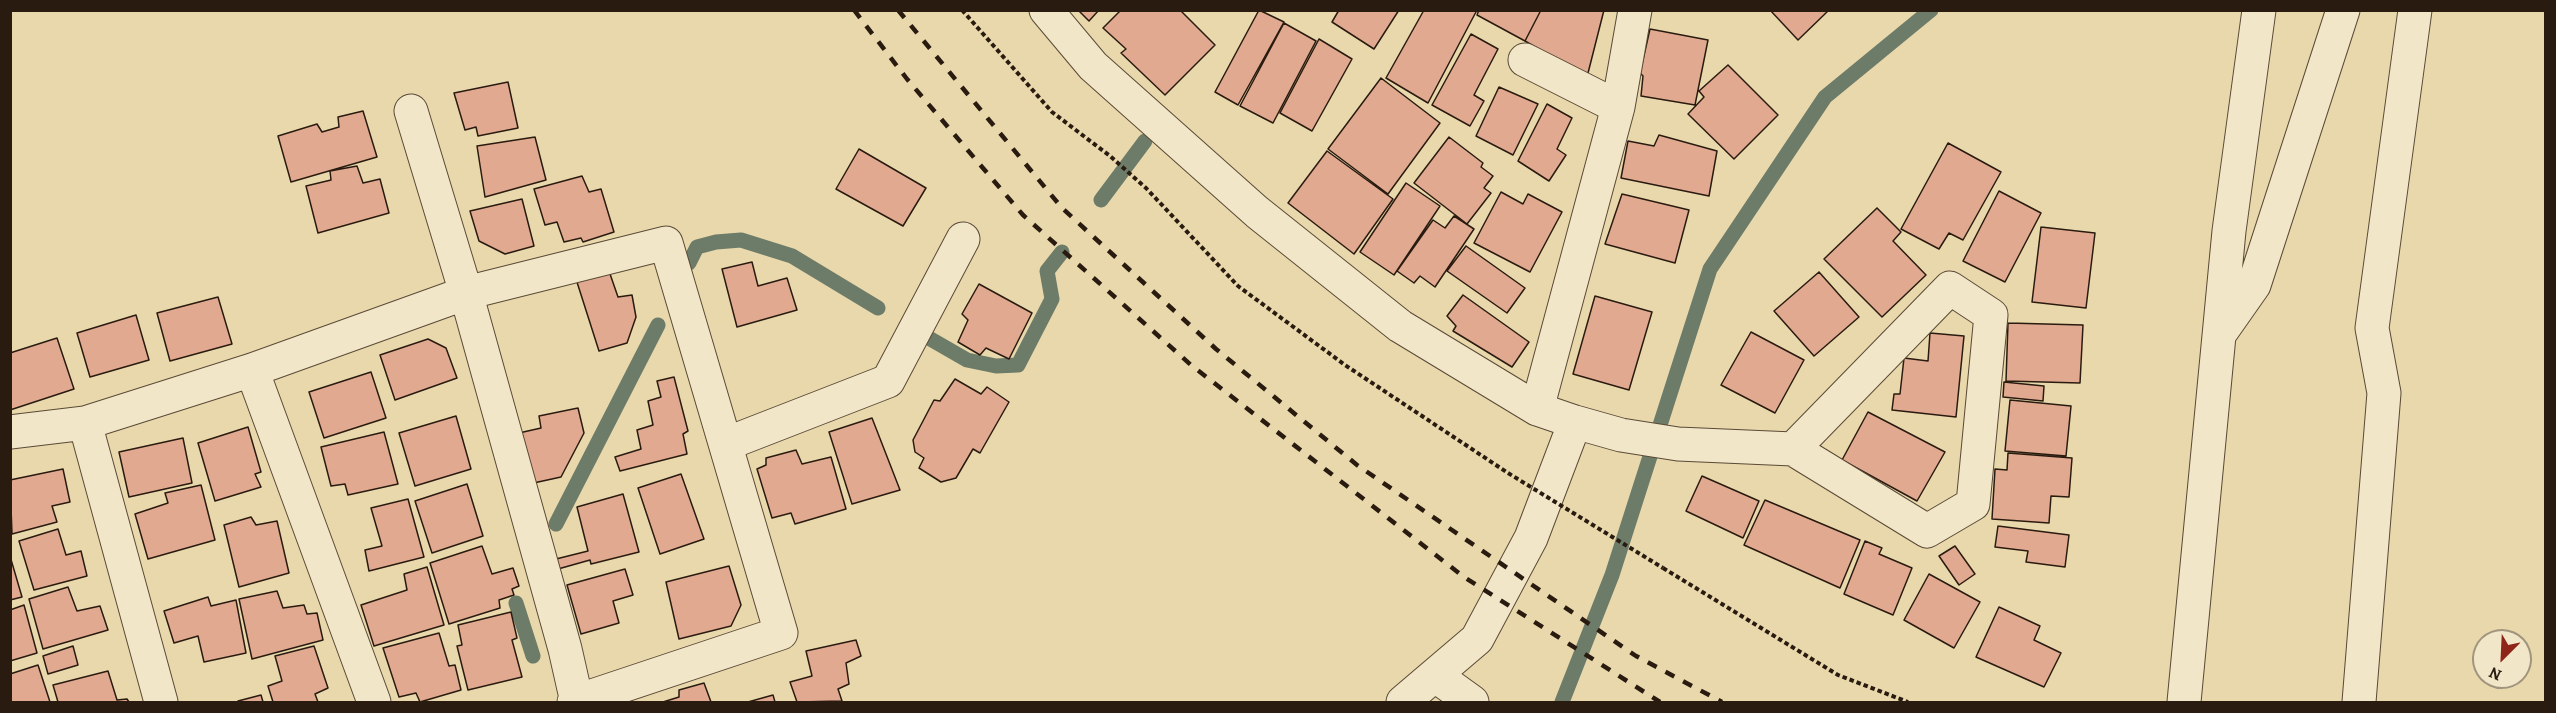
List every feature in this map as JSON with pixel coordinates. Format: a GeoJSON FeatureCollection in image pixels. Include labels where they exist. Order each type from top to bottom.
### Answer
{"type":"FeatureCollection","features":[{"type":"Feature","properties":{"kind":"street"},"geometry":{"type":"LineString","coordinates":[[1046,10],[1093,66],[1257,212],[1400,326],[1537,409],[1575,422],[1621,435],[1678,444],[1793,449],[1928,531],[1973,504],[1990,315],[1950,288],[1793,449]]}},
{"type":"Feature","properties":{"kind":"street"},"geometry":{"type":"LineString","coordinates":[[1537,409],[1617,106],[1635,10]]}},
{"type":"Feature","properties":{"kind":"street"},"geometry":{"type":"LineString","coordinates":[[2184,702],[2229,231],[2259,10]]}},
{"type":"Feature","properties":{"kind":"street"},"geometry":{"type":"LineString","coordinates":[[2219,336],[2254,285],[2343,10]]}},
{"type":"Feature","properties":{"kind":"street"},"geometry":{"type":"LineString","coordinates":[[2359,702],[2384,393],[2372,328],[2415,10]]}},
{"type":"Feature","properties":{"kind":"street"},"geometry":{"type":"LineString","coordinates":[[1525,60],[1617,106]]}},
{"type":"Feature","properties":{"kind":"street"},"geometry":{"type":"LineString","coordinates":[[10,432],[85,423],[252,370],[466,293],[666,243],[781,633],[575,702],[565,649],[466,293],[411,111]]}},
{"type":"Feature","properties":{"kind":"street"},"geometry":{"type":"LineString","coordinates":[[726,444],[888,381],[963,239]]}},
{"type":"Feature","properties":{"kind":"street"},"geometry":{"type":"LineString","coordinates":[[252,370],[374,702]]}},
{"type":"Feature","properties":{"kind":"street"},"geometry":{"type":"LineString","coordinates":[[1403,702],[1477,639],[1531,538],[1575,422]]}},
{"type":"Feature","properties":{"kind":"street"},"geometry":{"type":"LineString","coordinates":[[85,423],[161,702]]}},
{"type":"Feature","properties":{"kind":"street"},"geometry":{"type":"LineString","coordinates":[[1436,676],[1472,702]]}},
{"type":"Feature","properties":{"kind":"path"},"geometry":{"type":"LineString","coordinates":[[962,10],[1052,112],[1140,182],[1238,286],[1345,365],[1508,473],[1838,675],[1908,702]]}},
{"type":"Feature","properties":{"kind":"building"},"geometry":{"type":"Polygon","coordinates":[[[1078,10],[1099,10],[1089,21],[1078,10]]]}},
{"type":"Feature","properties":{"kind":"building"},"geometry":{"type":"Polygon","coordinates":[[[1121,10],[1180,10],[1215,45],[1165,95],[1121,53],[1126,49],[1103,28],[1121,10]]]}},
{"type":"Feature","properties":{"kind":"building"},"geometry":{"type":"Polygon","coordinates":[[[1259,10],[1284,22],[1238,105],[1215,92],[1259,10]]]}},
{"type":"Feature","properties":{"kind":"building"},"geometry":{"type":"Polygon","coordinates":[[[1339,10],[1399,10],[1374,49],[1332,22],[1339,10]]]}},
{"type":"Feature","properties":{"kind":"building"},"geometry":{"type":"Polygon","coordinates":[[[1424,10],[1477,10],[1428,103],[1386,78],[1424,10]]]}},
{"type":"Feature","properties":{"kind":"building"},"geometry":{"type":"Polygon","coordinates":[[[1479,10],[1541,10],[1525,41],[1477,15],[1479,10]]]}},
{"type":"Feature","properties":{"kind":"building"},"geometry":{"type":"Polygon","coordinates":[[[1541,10],[1604,10],[1587,77],[1525,41],[1541,10]]]}},
{"type":"Feature","properties":{"kind":"building"},"geometry":{"type":"Polygon","coordinates":[[[1770,10],[1829,10],[1798,40],[1770,10]]]}},
{"type":"Feature","properties":{"kind":"building"},"geometry":{"type":"Polygon","coordinates":[[[1284,23],[1316,41],[1273,123],[1240,106],[1284,23]]]}},
{"type":"Feature","properties":{"kind":"building"},"geometry":{"type":"Polygon","coordinates":[[[1650,29],[1708,40],[1695,105],[1641,96],[1643,76],[1640,73],[1650,29]]]}},
{"type":"Feature","properties":{"kind":"building"},"geometry":{"type":"Polygon","coordinates":[[[1471,34],[1498,49],[1474,95],[1484,101],[1470,126],[1432,105],[1471,34]]]}},
{"type":"Feature","properties":{"kind":"building"},"geometry":{"type":"Polygon","coordinates":[[[1319,39],[1352,59],[1312,131],[1280,113],[1319,39]]]}},
{"type":"Feature","properties":{"kind":"building"},"geometry":{"type":"Polygon","coordinates":[[[1728,65],[1778,115],[1734,159],[1688,114],[1704,97],[1699,91],[1728,65]]]}},
{"type":"Feature","properties":{"kind":"building"},"geometry":{"type":"Polygon","coordinates":[[[1381,78],[1440,123],[1388,194],[1328,149],[1381,78]]]}},
{"type":"Feature","properties":{"kind":"building"},"geometry":{"type":"Polygon","coordinates":[[[508,82],[518,128],[478,136],[476,127],[465,130],[454,93],[508,82]]]}},
{"type":"Feature","properties":{"kind":"building"},"geometry":{"type":"Polygon","coordinates":[[[1499,87],[1538,104],[1513,155],[1476,136],[1499,87]]]}},
{"type":"Feature","properties":{"kind":"building"},"geometry":{"type":"Polygon","coordinates":[[[1547,104],[1572,118],[1557,149],[1566,155],[1549,181],[1518,161],[1547,104]]]}},
{"type":"Feature","properties":{"kind":"building"},"geometry":{"type":"Polygon","coordinates":[[[363,111],[377,157],[291,182],[278,136],[317,124],[322,132],[339,127],[338,117],[363,111]]]}},
{"type":"Feature","properties":{"kind":"building"},"geometry":{"type":"Polygon","coordinates":[[[1659,135],[1717,151],[1709,196],[1621,178],[1628,141],[1654,146],[1659,135]]]}},
{"type":"Feature","properties":{"kind":"building"},"geometry":{"type":"Polygon","coordinates":[[[535,137],[546,180],[485,197],[477,146],[535,137]]]}},
{"type":"Feature","properties":{"kind":"building"},"geometry":{"type":"Polygon","coordinates":[[[1449,137],[1483,163],[1481,167],[1493,176],[1484,188],[1491,193],[1467,224],[1414,183],[1449,137]]]}},
{"type":"Feature","properties":{"kind":"building"},"geometry":{"type":"Polygon","coordinates":[[[1948,143],[2001,172],[1963,240],[1949,233],[1939,249],[1901,229],[1948,143]]]}},
{"type":"Feature","properties":{"kind":"building"},"geometry":{"type":"Polygon","coordinates":[[[859,149],[926,188],[903,226],[836,189],[859,149]]]}},
{"type":"Feature","properties":{"kind":"building"},"geometry":{"type":"Polygon","coordinates":[[[1327,151],[1393,199],[1354,254],[1288,203],[1327,151]]]}},
{"type":"Feature","properties":{"kind":"building"},"geometry":{"type":"Polygon","coordinates":[[[357,166],[363,183],[380,179],[389,213],[318,233],[306,186],[331,180],[330,171],[357,166]]]}},
{"type":"Feature","properties":{"kind":"building"},"geometry":{"type":"Polygon","coordinates":[[[582,176],[589,192],[601,189],[614,232],[583,242],[581,238],[564,242],[557,222],[545,225],[534,189],[582,176]]]}},
{"type":"Feature","properties":{"kind":"building"},"geometry":{"type":"Polygon","coordinates":[[[1406,183],[1440,206],[1394,275],[1360,252],[1406,183]]]}},
{"type":"Feature","properties":{"kind":"building"},"geometry":{"type":"Polygon","coordinates":[[[1999,191],[2041,213],[2005,282],[1963,261],[1999,191]]]}},
{"type":"Feature","properties":{"kind":"building"},"geometry":{"type":"Polygon","coordinates":[[[1501,192],[1523,204],[1528,194],[1562,212],[1530,272],[1474,243],[1501,192]]]}},
{"type":"Feature","properties":{"kind":"building"},"geometry":{"type":"Polygon","coordinates":[[[1622,194],[1689,210],[1675,263],[1605,244],[1622,194]]]}},
{"type":"Feature","properties":{"kind":"building"},"geometry":{"type":"Polygon","coordinates":[[[522,199],[534,246],[505,254],[479,241],[470,211],[522,199]]]}},
{"type":"Feature","properties":{"kind":"building"},"geometry":{"type":"Polygon","coordinates":[[[1877,208],[1901,232],[1893,241],[1926,275],[1882,317],[1824,259],[1877,208]]]}},
{"type":"Feature","properties":{"kind":"building"},"geometry":{"type":"Polygon","coordinates":[[[1454,216],[1474,229],[1435,287],[1420,276],[1414,283],[1397,271],[1433,220],[1445,228],[1454,216]]]}},
{"type":"Feature","properties":{"kind":"building"},"geometry":{"type":"Polygon","coordinates":[[[2041,227],[2095,233],[2086,308],[2032,302],[2041,227]]]}},
{"type":"Feature","properties":{"kind":"building"},"geometry":{"type":"Polygon","coordinates":[[[1466,246],[1525,288],[1507,313],[1447,271],[1466,246]]]}},
{"type":"Feature","properties":{"kind":"building"},"geometry":{"type":"Polygon","coordinates":[[[752,262],[758,286],[787,278],[797,310],[737,327],[722,269],[752,262]]]}},
{"type":"Feature","properties":{"kind":"building"},"geometry":{"type":"Polygon","coordinates":[[[609,271],[618,297],[632,295],[636,317],[627,343],[599,351],[576,279],[609,271]]]}},
{"type":"Feature","properties":{"kind":"building"},"geometry":{"type":"Polygon","coordinates":[[[1819,272],[1859,317],[1814,356],[1774,311],[1819,272]]]}},
{"type":"Feature","properties":{"kind":"building"},"geometry":{"type":"Polygon","coordinates":[[[979,284],[1032,313],[1009,359],[986,348],[980,355],[958,342],[968,320],[962,314],[979,284]]]}},
{"type":"Feature","properties":{"kind":"building"},"geometry":{"type":"Polygon","coordinates":[[[1463,295],[1529,342],[1512,367],[1453,331],[1456,326],[1447,316],[1463,295]]]}},
{"type":"Feature","properties":{"kind":"building"},"geometry":{"type":"Polygon","coordinates":[[[1595,296],[1652,312],[1629,390],[1573,374],[1595,296]]]}},
{"type":"Feature","properties":{"kind":"building"},"geometry":{"type":"Polygon","coordinates":[[[218,297],[232,344],[170,361],[157,313],[218,297]]]}},
{"type":"Feature","properties":{"kind":"building"},"geometry":{"type":"Polygon","coordinates":[[[136,315],[149,360],[90,377],[77,333],[136,315]]]}},
{"type":"Feature","properties":{"kind":"building"},"geometry":{"type":"Polygon","coordinates":[[[2008,323],[2083,325],[2080,383],[2006,381],[2008,323]]]}},
{"type":"Feature","properties":{"kind":"building"},"geometry":{"type":"Polygon","coordinates":[[[1751,332],[1804,360],[1775,413],[1721,385],[1751,332]]]}},
{"type":"Feature","properties":{"kind":"building"},"geometry":{"type":"Polygon","coordinates":[[[1930,333],[1964,336],[1956,417],[1892,410],[1894,394],[1900,394],[1904,358],[1928,361],[1930,333]]]}},
{"type":"Feature","properties":{"kind":"building"},"geometry":{"type":"Polygon","coordinates":[[[57,338],[74,389],[10,410],[10,353],[57,338]]]}},
{"type":"Feature","properties":{"kind":"building"},"geometry":{"type":"Polygon","coordinates":[[[428,339],[446,348],[457,378],[395,400],[380,355],[428,339]]]}},
{"type":"Feature","properties":{"kind":"building"},"geometry":{"type":"Polygon","coordinates":[[[371,372],[386,418],[324,438],[309,392],[371,372]]]}},
{"type":"Feature","properties":{"kind":"building"},"geometry":{"type":"Polygon","coordinates":[[[674,377],[688,431],[683,434],[687,454],[620,471],[615,457],[641,449],[637,430],[653,425],[648,401],[661,397],[657,381],[674,377]]]}},
{"type":"Feature","properties":{"kind":"building"},"geometry":{"type":"Polygon","coordinates":[[[955,379],[981,394],[987,387],[1009,402],[980,453],[973,449],[956,478],[941,482],[919,468],[924,458],[915,452],[913,440],[934,400],[940,401],[955,379]]]}},
{"type":"Feature","properties":{"kind":"building"},"geometry":{"type":"Polygon","coordinates":[[[2004,382],[2044,386],[2043,401],[2003,397],[2004,382]]]}},
{"type":"Feature","properties":{"kind":"building"},"geometry":{"type":"Polygon","coordinates":[[[2010,400],[2071,406],[2066,456],[2005,451],[2010,400]]]}},
{"type":"Feature","properties":{"kind":"building"},"geometry":{"type":"Polygon","coordinates":[[[578,408],[584,433],[561,477],[529,484],[519,433],[541,428],[539,416],[578,408]]]}},
{"type":"Feature","properties":{"kind":"building"},"geometry":{"type":"Polygon","coordinates":[[[1868,412],[1945,452],[1917,501],[1842,460],[1868,412]]]}},
{"type":"Feature","properties":{"kind":"building"},"geometry":{"type":"Polygon","coordinates":[[[456,416],[471,469],[415,486],[399,433],[456,416]]]}},
{"type":"Feature","properties":{"kind":"building"},"geometry":{"type":"Polygon","coordinates":[[[872,418],[900,490],[852,504],[829,432],[872,418]]]}},
{"type":"Feature","properties":{"kind":"building"},"geometry":{"type":"Polygon","coordinates":[[[248,427],[261,472],[255,474],[261,487],[215,501],[198,443],[248,427]]]}},
{"type":"Feature","properties":{"kind":"building"},"geometry":{"type":"Polygon","coordinates":[[[384,432],[398,484],[348,495],[345,484],[331,486],[321,447],[384,432]]]}},
{"type":"Feature","properties":{"kind":"building"},"geometry":{"type":"Polygon","coordinates":[[[183,438],[192,483],[129,497],[119,452],[183,438]]]}},
{"type":"Feature","properties":{"kind":"building"},"geometry":{"type":"Polygon","coordinates":[[[796,450],[802,464],[831,457],[846,509],[795,524],[791,513],[772,518],[757,469],[766,465],[766,458],[796,450]]]}},
{"type":"Feature","properties":{"kind":"building"},"geometry":{"type":"Polygon","coordinates":[[[2008,453],[2072,458],[2069,497],[2051,496],[2049,523],[1992,519],[1995,469],[2007,470],[2008,453]]]}},
{"type":"Feature","properties":{"kind":"building"},"geometry":{"type":"Polygon","coordinates":[[[63,469],[70,502],[52,506],[57,522],[12,534],[10,480],[63,469]]]}},
{"type":"Feature","properties":{"kind":"building"},"geometry":{"type":"Polygon","coordinates":[[[681,474],[704,539],[660,554],[638,488],[681,474]]]}},
{"type":"Feature","properties":{"kind":"building"},"geometry":{"type":"Polygon","coordinates":[[[1702,476],[1759,501],[1743,538],[1686,511],[1702,476]]]}},
{"type":"Feature","properties":{"kind":"building"},"geometry":{"type":"Polygon","coordinates":[[[467,484],[483,536],[432,553],[415,501],[467,484]]]}},
{"type":"Feature","properties":{"kind":"building"},"geometry":{"type":"Polygon","coordinates":[[[201,485],[215,540],[148,559],[135,514],[168,503],[165,493],[201,485]]]}},
{"type":"Feature","properties":{"kind":"building"},"geometry":{"type":"Polygon","coordinates":[[[623,494],[639,552],[591,564],[590,560],[558,569],[556,559],[588,551],[577,507],[623,494]]]}},
{"type":"Feature","properties":{"kind":"building"},"geometry":{"type":"Polygon","coordinates":[[[408,499],[424,557],[369,571],[365,550],[382,546],[371,508],[408,499]]]}},
{"type":"Feature","properties":{"kind":"building"},"geometry":{"type":"Polygon","coordinates":[[[1765,500],[1860,540],[1840,588],[1744,545],[1765,500]]]}},
{"type":"Feature","properties":{"kind":"building"},"geometry":{"type":"Polygon","coordinates":[[[251,517],[256,525],[277,521],[289,573],[239,587],[224,525],[251,517]]]}},
{"type":"Feature","properties":{"kind":"building"},"geometry":{"type":"Polygon","coordinates":[[[1998,526],[2069,535],[2065,567],[2026,562],[2028,551],[1995,547],[1998,526]]]}},
{"type":"Feature","properties":{"kind":"building"},"geometry":{"type":"Polygon","coordinates":[[[58,529],[66,555],[81,551],[87,576],[34,590],[19,541],[58,529]]]}},
{"type":"Feature","properties":{"kind":"building"},"geometry":{"type":"Polygon","coordinates":[[[1865,541],[1882,548],[1879,554],[1912,568],[1893,615],[1844,594],[1865,541]]]}},
{"type":"Feature","properties":{"kind":"building"},"geometry":{"type":"Polygon","coordinates":[[[482,546],[492,574],[513,568],[519,586],[512,589],[514,595],[499,600],[500,608],[449,624],[430,563],[482,546]]]}},
{"type":"Feature","properties":{"kind":"building"},"geometry":{"type":"Polygon","coordinates":[[[1955,546],[1975,574],[1959,585],[1939,556],[1955,546]]]}},
{"type":"Feature","properties":{"kind":"building"},"geometry":{"type":"Polygon","coordinates":[[[10,556],[22,597],[10,600],[10,556]]]}},
{"type":"Feature","properties":{"kind":"building"},"geometry":{"type":"Polygon","coordinates":[[[729,566],[741,605],[731,626],[679,639],[666,582],[729,566]]]}},
{"type":"Feature","properties":{"kind":"building"},"geometry":{"type":"Polygon","coordinates":[[[427,567],[444,625],[374,646],[361,605],[407,590],[404,574],[427,567]]]}},
{"type":"Feature","properties":{"kind":"building"},"geometry":{"type":"Polygon","coordinates":[[[625,569],[633,595],[613,601],[619,623],[581,634],[567,585],[625,569]]]}},
{"type":"Feature","properties":{"kind":"building"},"geometry":{"type":"Polygon","coordinates":[[[1929,574],[1980,602],[1954,648],[1904,620],[1929,574]]]}},
{"type":"Feature","properties":{"kind":"building"},"geometry":{"type":"Polygon","coordinates":[[[68,587],[77,611],[100,606],[108,630],[43,649],[29,599],[68,587]]]}},
{"type":"Feature","properties":{"kind":"building"},"geometry":{"type":"Polygon","coordinates":[[[277,591],[283,608],[304,605],[307,614],[317,613],[323,640],[252,659],[239,599],[277,591]]]}},
{"type":"Feature","properties":{"kind":"building"},"geometry":{"type":"Polygon","coordinates":[[[208,597],[211,606],[236,600],[246,653],[204,662],[198,636],[174,643],[164,611],[208,597]]]}},
{"type":"Feature","properties":{"kind":"building"},"geometry":{"type":"Polygon","coordinates":[[[24,605],[37,653],[10,661],[10,610],[24,605]]]}},
{"type":"Feature","properties":{"kind":"building"},"geometry":{"type":"Polygon","coordinates":[[[1999,607],[2040,626],[2034,640],[2061,653],[2044,687],[1976,657],[1999,607]]]}},
{"type":"Feature","properties":{"kind":"building"},"geometry":{"type":"Polygon","coordinates":[[[511,612],[517,638],[512,640],[522,677],[468,690],[457,646],[462,645],[458,625],[511,612]]]}},
{"type":"Feature","properties":{"kind":"building"},"geometry":{"type":"Polygon","coordinates":[[[439,633],[449,666],[455,665],[461,690],[420,702],[416,693],[399,697],[383,648],[439,633]]]}},
{"type":"Feature","properties":{"kind":"building"},"geometry":{"type":"Polygon","coordinates":[[[856,640],[861,656],[846,663],[849,684],[838,689],[842,701],[797,702],[790,682],[812,676],[806,651],[856,640]]]}},
{"type":"Feature","properties":{"kind":"building"},"geometry":{"type":"Polygon","coordinates":[[[73,646],[78,665],[48,674],[43,656],[73,646]]]}},
{"type":"Feature","properties":{"kind":"building"},"geometry":{"type":"Polygon","coordinates":[[[314,646],[328,688],[315,694],[318,702],[273,702],[268,686],[282,681],[275,656],[314,646]]]}},
{"type":"Feature","properties":{"kind":"building"},"geometry":{"type":"Polygon","coordinates":[[[38,665],[50,702],[10,702],[10,674],[38,665]]]}},
{"type":"Feature","properties":{"kind":"building"},"geometry":{"type":"Polygon","coordinates":[[[108,671],[117,700],[127,699],[129,702],[58,702],[53,685],[108,671]]]}},
{"type":"Feature","properties":{"kind":"building"},"geometry":{"type":"Polygon","coordinates":[[[704,683],[711,702],[663,702],[679,697],[679,690],[704,683]]]}},
{"type":"Feature","properties":{"kind":"building"},"geometry":{"type":"Polygon","coordinates":[[[261,695],[263,702],[238,702],[238,701],[261,695]]]}},
{"type":"Feature","properties":{"kind":"building"},"geometry":{"type":"Polygon","coordinates":[[[773,695],[775,702],[748,702],[773,695]]]}},
{"type":"Feature","properties":{"kind":"waterway"},"geometry":{"type":"LineString","coordinates":[[1562,702],[1612,575],[1710,269],[1825,97],[1931,10]]}},
{"type":"Feature","properties":{"kind":"waterway"},"geometry":{"type":"LineString","coordinates":[[1101,200],[1145,141]]}},
{"type":"Feature","properties":{"kind":"waterway"},"geometry":{"type":"LineString","coordinates":[[689,263],[697,247],[716,242],[741,240],[792,256],[878,308]]}},
{"type":"Feature","properties":{"kind":"waterway"},"geometry":{"type":"LineString","coordinates":[[927,337],[967,360],[996,366],[1018,365],[1052,299],[1047,271],[1062,252]]}},
{"type":"Feature","properties":{"kind":"waterway"},"geometry":{"type":"LineString","coordinates":[[556,524],[658,325]]}},
{"type":"Feature","properties":{"kind":"waterway"},"geometry":{"type":"LineString","coordinates":[[516,603],[533,656]]}},
{"type":"Feature","properties":{"kind":"railway"},"geometry":{"type":"LineString","coordinates":[[854,10],[907,79],[1023,215],[1191,365],[1464,577],[1660,702]]}},
{"type":"Feature","properties":{"kind":"railway"},"geometry":{"type":"LineString","coordinates":[[898,10],[1062,208],[1216,349],[1357,465],[1636,656],[1722,702]]}}]}
